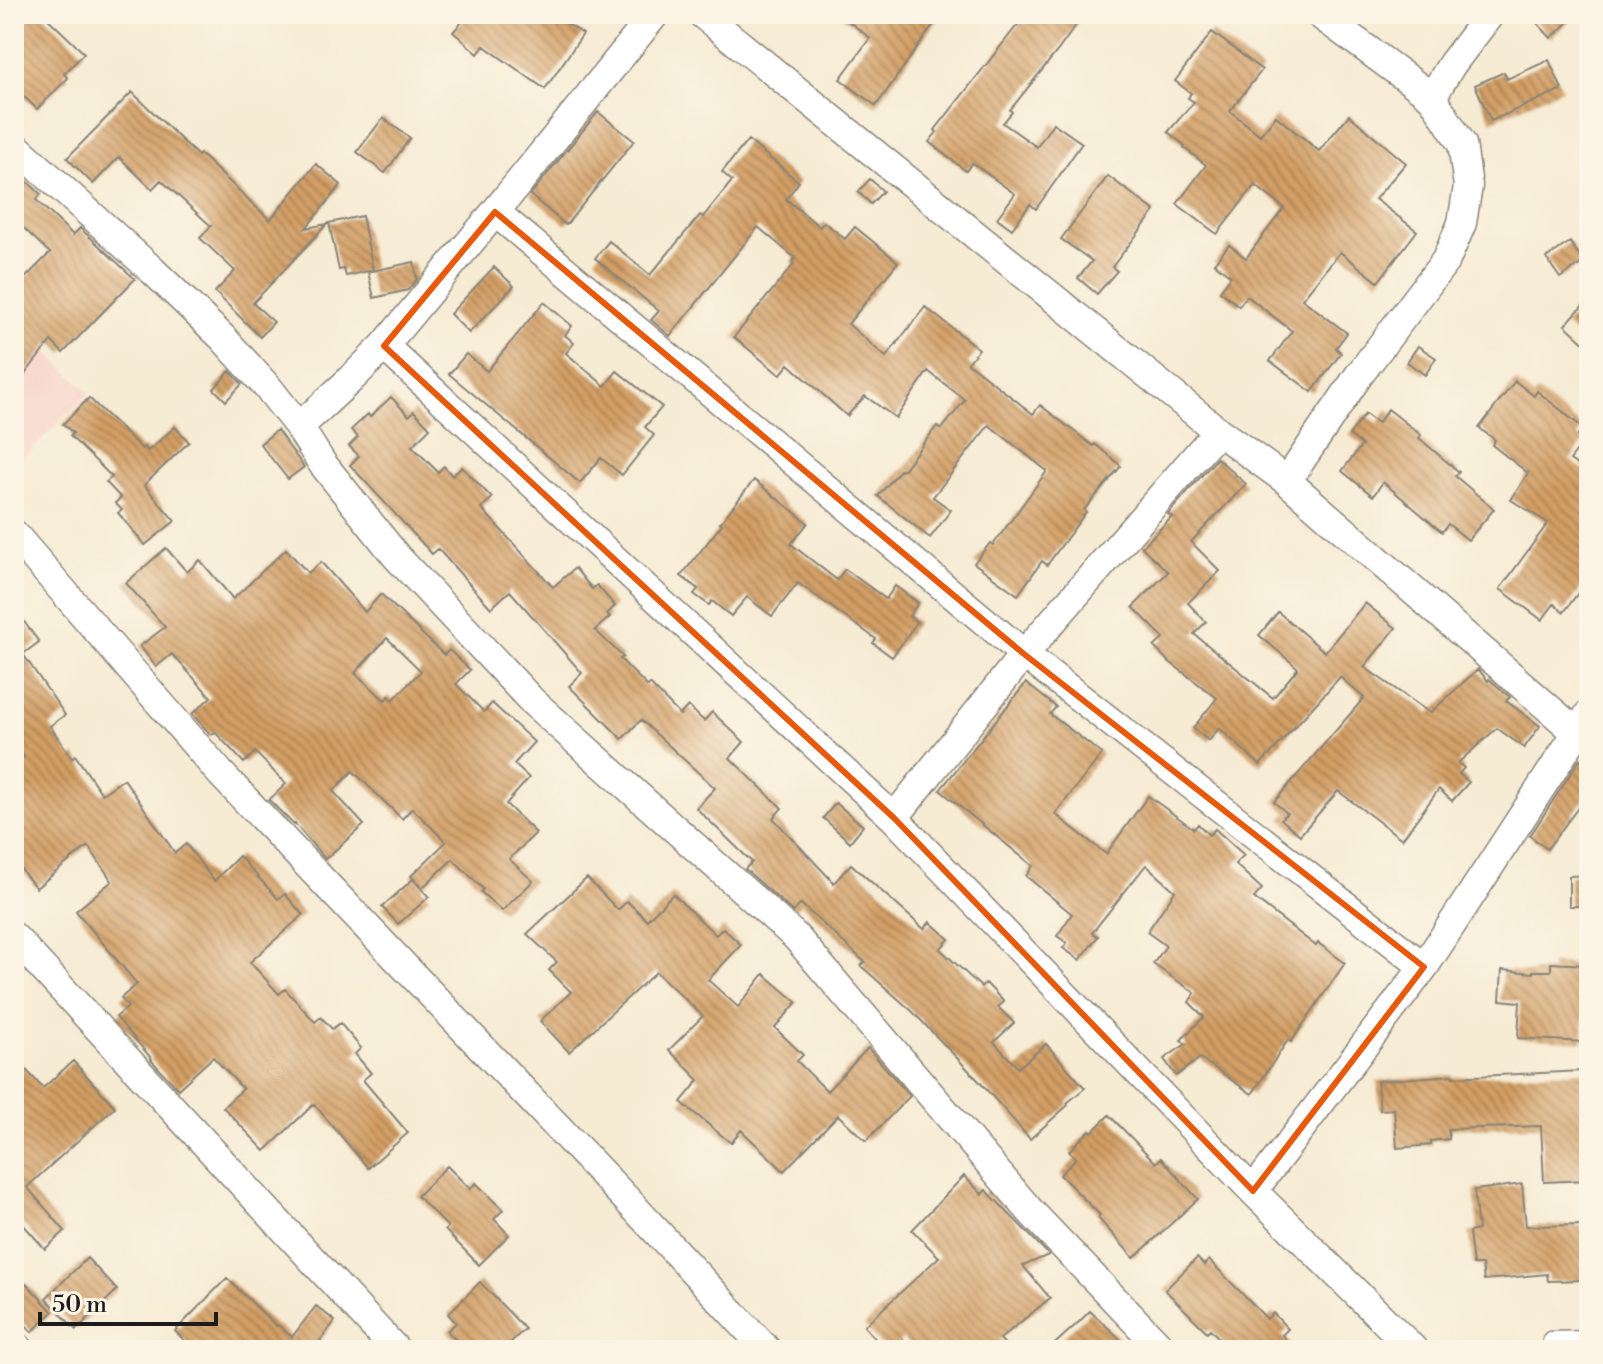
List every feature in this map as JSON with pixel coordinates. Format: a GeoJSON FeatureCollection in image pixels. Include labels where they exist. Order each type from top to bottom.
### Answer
{"type":"FeatureCollection","features":[{"type":"Feature","properties":{"kind":"street"},"geometry":{"type":"LineString","coordinates":[[299,427],[384,346],[655,14]]}},
{"type":"Feature","properties":{"kind":"street"},"geometry":{"type":"LineString","coordinates":[[702,14],[1218,431],[1287,481],[1582,723],[1424,967],[1253,1191]]}},
{"type":"Feature","properties":{"kind":"street"},"geometry":{"type":"LineString","coordinates":[[1287,481],[1359,375],[1446,260],[1462,223],[1468,186],[1462,144],[1432,97],[1319,14]]}},
{"type":"Feature","properties":{"kind":"street"},"geometry":{"type":"LineString","coordinates":[[1432,97],[1452,64],[1490,14]]}},
{"type":"Feature","properties":{"kind":"street"},"geometry":{"type":"LineString","coordinates":[[14,145],[223,338],[270,390],[322,463],[396,556],[533,702],[796,937],[1031,1212],[1163,1350]]}},
{"type":"Feature","properties":{"kind":"street"},"geometry":{"type":"LineString","coordinates":[[495,212],[1024,654],[1424,967]]}},
{"type":"Feature","properties":{"kind":"street"},"geometry":{"type":"LineString","coordinates":[[384,346],[894,818],[1253,1191],[1414,1350]]}},
{"type":"Feature","properties":{"kind":"street"},"geometry":{"type":"LineString","coordinates":[[894,818],[1024,654],[1218,431]]}},
{"type":"Feature","properties":{"kind":"street"},"geometry":{"type":"LineString","coordinates":[[14,534],[221,774],[767,1350]]}},
{"type":"Feature","properties":{"kind":"street"},"geometry":{"type":"LineString","coordinates":[[14,937],[396,1350]]}},
{"type":"Feature","properties":{"kind":"street"},"geometry":{"type":"LineString","coordinates":[[14,1344],[20,1350]]}},
{"type":"Feature","properties":{"kind":"lane"},"geometry":{"type":"LineString","coordinates":[[1550,1339],[1589,1338]]}},
{"type":"Feature","properties":{"kind":"highlighted area"},"geometry":{"type":"Polygon","coordinates":[[[495,212],[1024,654],[1424,967],[1253,1191],[894,818],[384,346],[495,212]]]}},
{"type":"Feature","properties":{"kind":"shaded area"},"geometry":{"type":"Polygon","coordinates":[[[14,319],[89,393],[14,467],[14,319]]]}},
{"type":"Feature","properties":{"kind":"building"},"geometry":{"type":"Polygon","coordinates":[[[14,14],[43,14],[84,53],[64,74],[68,78],[37,109],[14,87],[14,14]]]}},
{"type":"Feature","properties":{"kind":"building"},"geometry":{"type":"Polygon","coordinates":[[[469,14],[553,14],[583,34],[545,89],[484,46],[478,54],[453,32],[469,14]]]}},
{"type":"Feature","properties":{"kind":"building"},"geometry":{"type":"Polygon","coordinates":[[[839,14],[941,14],[876,106],[840,79],[870,38],[839,14]]]}},
{"type":"Feature","properties":{"kind":"building"},"geometry":{"type":"Polygon","coordinates":[[[1026,14],[1084,14],[1003,123],[1037,147],[1053,123],[1082,143],[1036,209],[1030,204],[1012,229],[997,218],[1015,194],[972,163],[966,171],[929,142],[937,132],[935,130],[1026,14]]]}},
{"type":"Feature","properties":{"kind":"building"},"geometry":{"type":"Polygon","coordinates":[[[1529,14],[1578,14],[1551,38],[1529,14]]]}},
{"type":"Feature","properties":{"kind":"building"},"geometry":{"type":"Polygon","coordinates":[[[1212,32],[1262,70],[1230,111],[1260,135],[1276,116],[1319,151],[1349,115],[1406,163],[1375,199],[1417,231],[1378,282],[1340,252],[1302,299],[1347,333],[1336,348],[1341,353],[1312,392],[1270,361],[1292,331],[1247,296],[1239,306],[1220,291],[1231,276],[1214,263],[1229,245],[1246,258],[1284,208],[1255,185],[1217,234],[1177,204],[1206,165],[1168,132],[1194,102],[1188,98],[1191,93],[1175,81],[1212,32]]]}},
{"type":"Feature","properties":{"kind":"building"},"geometry":{"type":"Polygon","coordinates":[[[1549,60],[1562,89],[1491,121],[1475,85],[1504,72],[1507,79],[1549,60]]]}},
{"type":"Feature","properties":{"kind":"building"},"geometry":{"type":"Polygon","coordinates":[[[132,92],[270,220],[316,164],[341,185],[306,228],[327,224],[253,303],[274,322],[260,337],[215,292],[235,271],[200,238],[211,226],[161,180],[152,189],[119,157],[93,184],[67,158],[132,92]]]}},
{"type":"Feature","properties":{"kind":"building"},"geometry":{"type":"Polygon","coordinates":[[[598,112],[634,141],[566,225],[530,195],[598,112]]]}},
{"type":"Feature","properties":{"kind":"building"},"geometry":{"type":"Polygon","coordinates":[[[383,118],[410,138],[385,173],[357,152],[383,118]]]}},
{"type":"Feature","properties":{"kind":"building"},"geometry":{"type":"Polygon","coordinates":[[[748,140],[799,182],[786,199],[820,227],[824,222],[845,239],[855,227],[898,262],[848,324],[886,357],[925,307],[979,349],[968,363],[1033,414],[1040,405],[1121,466],[1084,510],[1086,512],[1047,565],[1042,561],[1018,595],[974,563],[990,543],[993,545],[1047,471],[989,425],[933,497],[951,510],[930,538],[878,496],[937,426],[941,430],[965,400],[928,371],[896,418],[865,396],[847,416],[789,364],[780,375],[734,337],[794,264],[795,258],[758,227],[670,336],[651,320],[659,311],[595,258],[609,241],[650,275],[732,181],[722,172],[748,140]]]}},
{"type":"Feature","properties":{"kind":"building"},"geometry":{"type":"Polygon","coordinates":[[[14,169],[41,194],[36,200],[73,235],[80,228],[135,279],[63,353],[51,341],[14,388],[14,269],[24,279],[50,253],[14,219],[14,169]]]}},
{"type":"Feature","properties":{"kind":"building"},"geometry":{"type":"Polygon","coordinates":[[[1108,176],[1155,211],[1112,267],[1117,271],[1097,294],[1078,278],[1092,261],[1061,239],[1108,176]]]}},
{"type":"Feature","properties":{"kind":"building"},"geometry":{"type":"Polygon","coordinates":[[[870,179],[883,191],[871,204],[858,192],[870,179]]]}},
{"type":"Feature","properties":{"kind":"building"},"geometry":{"type":"Polygon","coordinates":[[[362,216],[373,270],[346,276],[344,269],[339,270],[329,223],[362,216]]]}},
{"type":"Feature","properties":{"kind":"building"},"geometry":{"type":"Polygon","coordinates":[[[1570,242],[1584,262],[1560,278],[1546,258],[1570,242]]]}},
{"type":"Feature","properties":{"kind":"building"},"geometry":{"type":"Polygon","coordinates":[[[414,262],[417,279],[408,290],[374,298],[368,272],[414,262]]]}},
{"type":"Feature","properties":{"kind":"building"},"geometry":{"type":"Polygon","coordinates":[[[494,267],[514,286],[469,333],[450,314],[494,267]]]}},
{"type":"Feature","properties":{"kind":"building"},"geometry":{"type":"Polygon","coordinates":[[[1589,299],[1589,347],[1565,325],[1589,299]]]}},
{"type":"Feature","properties":{"kind":"building"},"geometry":{"type":"Polygon","coordinates":[[[544,302],[572,326],[565,335],[574,343],[566,353],[605,386],[617,371],[662,407],[645,427],[654,435],[622,475],[601,458],[580,483],[449,374],[466,354],[487,371],[544,302]]]}},
{"type":"Feature","properties":{"kind":"building"},"geometry":{"type":"Polygon","coordinates":[[[1418,346],[1436,358],[1425,375],[1407,362],[1418,346]]]}},
{"type":"Feature","properties":{"kind":"building"},"geometry":{"type":"Polygon","coordinates":[[[230,371],[242,384],[226,401],[214,389],[230,371]]]}},
{"type":"Feature","properties":{"kind":"building"},"geometry":{"type":"Polygon","coordinates":[[[1515,381],[1534,396],[1537,391],[1583,428],[1577,436],[1584,442],[1570,460],[1589,473],[1589,578],[1564,612],[1554,604],[1542,620],[1500,589],[1548,523],[1511,500],[1528,473],[1492,445],[1495,440],[1479,428],[1515,381]]]}},
{"type":"Feature","properties":{"kind":"building"},"geometry":{"type":"Polygon","coordinates":[[[391,397],[409,416],[414,411],[430,428],[412,446],[438,472],[444,466],[452,476],[462,467],[492,498],[481,508],[553,587],[575,568],[592,589],[597,585],[615,606],[607,614],[610,617],[595,630],[648,687],[650,684],[680,715],[688,706],[704,721],[712,712],[744,742],[730,758],[782,808],[773,818],[834,883],[851,864],[924,929],[930,922],[949,939],[940,949],[981,987],[986,983],[1004,1002],[998,1007],[1014,1023],[994,1042],[1018,1068],[1046,1044],[1085,1088],[1068,1105],[1030,1139],[913,1012],[861,966],[865,962],[801,904],[793,912],[745,869],[752,862],[696,808],[715,788],[641,720],[622,739],[569,686],[582,673],[510,591],[491,608],[438,549],[432,554],[350,465],[359,456],[349,446],[358,437],[351,430],[391,397]]]}},
{"type":"Feature","properties":{"kind":"building"},"geometry":{"type":"Polygon","coordinates":[[[89,398],[142,449],[144,447],[148,451],[175,427],[189,442],[144,485],[175,521],[145,545],[118,513],[122,510],[115,503],[121,498],[106,482],[112,477],[70,436],[73,433],[63,424],[89,398]]]}},
{"type":"Feature","properties":{"kind":"building"},"geometry":{"type":"Polygon","coordinates":[[[1388,409],[1421,435],[1419,438],[1459,472],[1455,476],[1494,509],[1468,540],[1448,524],[1442,532],[1383,482],[1373,496],[1342,471],[1362,445],[1349,435],[1365,414],[1378,423],[1388,409]]]}},
{"type":"Feature","properties":{"kind":"building"},"geometry":{"type":"Polygon","coordinates":[[[277,430],[304,467],[288,479],[260,444],[277,430]]]}},
{"type":"Feature","properties":{"kind":"building"},"geometry":{"type":"Polygon","coordinates":[[[1217,458],[1246,484],[1191,542],[1220,571],[1188,603],[1206,622],[1194,634],[1273,698],[1298,668],[1259,635],[1278,612],[1325,652],[1365,603],[1396,628],[1364,667],[1430,713],[1478,669],[1488,681],[1510,697],[1506,701],[1540,726],[1524,748],[1497,728],[1458,763],[1464,768],[1459,774],[1469,782],[1452,801],[1439,789],[1402,839],[1338,791],[1300,835],[1281,819],[1287,813],[1274,802],[1364,698],[1340,677],[1260,765],[1219,728],[1209,741],[1193,728],[1217,698],[1154,647],[1164,638],[1133,607],[1168,572],[1142,547],[1172,517],[1168,514],[1217,458]]]}},
{"type":"Feature","properties":{"kind":"building"},"geometry":{"type":"Polygon","coordinates":[[[754,480],[808,523],[791,544],[837,580],[845,569],[886,599],[895,586],[918,603],[909,616],[917,622],[892,657],[873,643],[876,639],[798,583],[772,616],[747,597],[731,616],[712,601],[709,605],[694,594],[698,589],[681,576],[754,480]]]}},
{"type":"Feature","properties":{"kind":"building"},"geometry":{"type":"Polygon","coordinates":[[[166,548],[187,572],[200,560],[233,599],[286,549],[308,573],[321,562],[365,612],[381,594],[444,655],[449,650],[470,670],[456,684],[484,712],[492,703],[534,742],[514,764],[529,778],[506,804],[536,833],[509,859],[533,881],[502,911],[453,859],[422,888],[411,876],[446,842],[412,808],[402,819],[353,771],[333,791],[364,825],[325,859],[269,800],[286,784],[255,752],[244,763],[215,732],[211,735],[192,714],[211,697],[172,654],[156,667],[140,646],[165,627],[126,583],[166,548]],[[387,638],[355,673],[385,700],[389,696],[393,700],[421,671],[387,638]]]}},
{"type":"Feature","properties":{"kind":"building"},"geometry":{"type":"Polygon","coordinates":[[[14,608],[39,642],[23,654],[65,715],[50,726],[102,794],[124,779],[175,853],[186,844],[214,881],[239,856],[278,899],[285,894],[303,915],[250,962],[279,994],[285,989],[315,1022],[321,1017],[332,1029],[340,1023],[361,1048],[355,1054],[371,1073],[363,1080],[408,1133],[368,1168],[314,1104],[265,1151],[223,1107],[243,1089],[213,1057],[178,1089],[116,1017],[128,1007],[121,998],[137,984],[76,911],[112,881],[88,846],[36,888],[14,861],[14,764],[24,757],[14,742],[14,608]]]}},
{"type":"Feature","properties":{"kind":"building"},"geometry":{"type":"Polygon","coordinates":[[[1026,683],[1056,707],[1050,714],[1102,754],[1055,814],[1106,854],[1148,796],[1194,829],[1198,824],[1209,835],[1215,829],[1244,855],[1235,864],[1262,889],[1254,898],[1316,946],[1318,943],[1345,963],[1252,1094],[1200,1058],[1176,1076],[1164,1059],[1186,1044],[1181,1040],[1204,1017],[1189,1002],[1195,993],[1153,964],[1166,946],[1147,932],[1175,891],[1146,865],[1092,933],[1098,936],[1080,960],[1063,948],[1067,943],[1057,936],[1072,914],[1026,876],[1033,866],[940,790],[1026,683]]]}},
{"type":"Feature","properties":{"kind":"building"},"geometry":{"type":"Polygon","coordinates":[[[1580,759],[1589,766],[1589,793],[1547,849],[1530,836],[1580,759]]]}},
{"type":"Feature","properties":{"kind":"building"},"geometry":{"type":"Polygon","coordinates":[[[836,803],[863,826],[850,842],[823,818],[836,803]]]}},
{"type":"Feature","properties":{"kind":"building"},"geometry":{"type":"Polygon","coordinates":[[[1589,875],[1589,906],[1569,906],[1569,876],[1589,875]]]}},
{"type":"Feature","properties":{"kind":"building"},"geometry":{"type":"Polygon","coordinates":[[[587,878],[618,910],[627,901],[647,920],[673,894],[716,935],[723,928],[741,945],[708,980],[738,1007],[764,974],[797,1002],[775,1028],[803,1055],[797,1061],[827,1091],[868,1048],[910,1096],[866,1141],[838,1115],[784,1171],[741,1130],[731,1143],[681,1102],[699,1080],[669,1050],[703,1016],[656,972],[569,1052],[540,1021],[571,992],[549,970],[557,962],[527,934],[587,878]]]}},
{"type":"Feature","properties":{"kind":"building"},"geometry":{"type":"Polygon","coordinates":[[[413,879],[429,897],[398,924],[382,907],[413,879]]]}},
{"type":"Feature","properties":{"kind":"building"},"geometry":{"type":"Polygon","coordinates":[[[1551,963],[1586,965],[1583,1042],[1518,1038],[1520,1002],[1500,1000],[1502,970],[1551,971],[1551,963]]]}},
{"type":"Feature","properties":{"kind":"building"},"geometry":{"type":"Polygon","coordinates":[[[14,1057],[43,1088],[73,1061],[115,1107],[27,1187],[65,1231],[45,1249],[14,1214],[14,1057]]]}},
{"type":"Feature","properties":{"kind":"building"},"geometry":{"type":"Polygon","coordinates":[[[1583,1071],[1588,1180],[1544,1182],[1541,1126],[1448,1129],[1449,1139],[1431,1141],[1431,1145],[1397,1148],[1394,1109],[1380,1110],[1377,1081],[1583,1071]]]}},
{"type":"Feature","properties":{"kind":"building"},"geometry":{"type":"Polygon","coordinates":[[[1109,1115],[1156,1163],[1161,1158],[1198,1199],[1134,1258],[1098,1218],[1100,1215],[1060,1175],[1076,1158],[1069,1151],[1109,1115]]]}},
{"type":"Feature","properties":{"kind":"building"},"geometry":{"type":"Polygon","coordinates":[[[447,1166],[470,1189],[476,1183],[503,1210],[494,1219],[509,1235],[479,1265],[417,1196],[447,1166]]]}},
{"type":"Feature","properties":{"kind":"building"},"geometry":{"type":"Polygon","coordinates":[[[964,1176],[982,1194],[986,1190],[1049,1255],[1023,1266],[1050,1298],[1000,1339],[1010,1350],[913,1350],[903,1339],[891,1350],[885,1350],[864,1326],[939,1257],[912,1230],[964,1176]]]}},
{"type":"Feature","properties":{"kind":"building"},"geometry":{"type":"Polygon","coordinates":[[[1522,1184],[1526,1226],[1584,1225],[1585,1280],[1548,1281],[1547,1274],[1484,1280],[1482,1265],[1473,1265],[1469,1232],[1478,1230],[1474,1190],[1522,1184]]]}},
{"type":"Feature","properties":{"kind":"building"},"geometry":{"type":"Polygon","coordinates":[[[87,1258],[117,1290],[76,1330],[46,1298],[87,1258]]]}},
{"type":"Feature","properties":{"kind":"building"},"geometry":{"type":"Polygon","coordinates":[[[1197,1258],[1204,1265],[1209,1260],[1267,1319],[1273,1313],[1288,1329],[1282,1335],[1296,1350],[1230,1350],[1210,1329],[1207,1332],[1165,1290],[1197,1258]]]}},
{"type":"Feature","properties":{"kind":"building"},"geometry":{"type":"Polygon","coordinates":[[[227,1278],[276,1326],[292,1337],[316,1306],[335,1321],[313,1350],[194,1350],[175,1331],[227,1278]]]}},
{"type":"Feature","properties":{"kind":"building"},"geometry":{"type":"Polygon","coordinates":[[[480,1282],[525,1329],[502,1350],[465,1350],[447,1331],[456,1323],[448,1314],[480,1282]]]}},
{"type":"Feature","properties":{"kind":"building"},"geometry":{"type":"Polygon","coordinates":[[[26,1283],[53,1312],[32,1332],[14,1313],[14,1294],[26,1283]]]}},
{"type":"Feature","properties":{"kind":"building"},"geometry":{"type":"Polygon","coordinates":[[[1090,1311],[1132,1350],[1048,1350],[1080,1321],[1090,1311]]]}}]}
